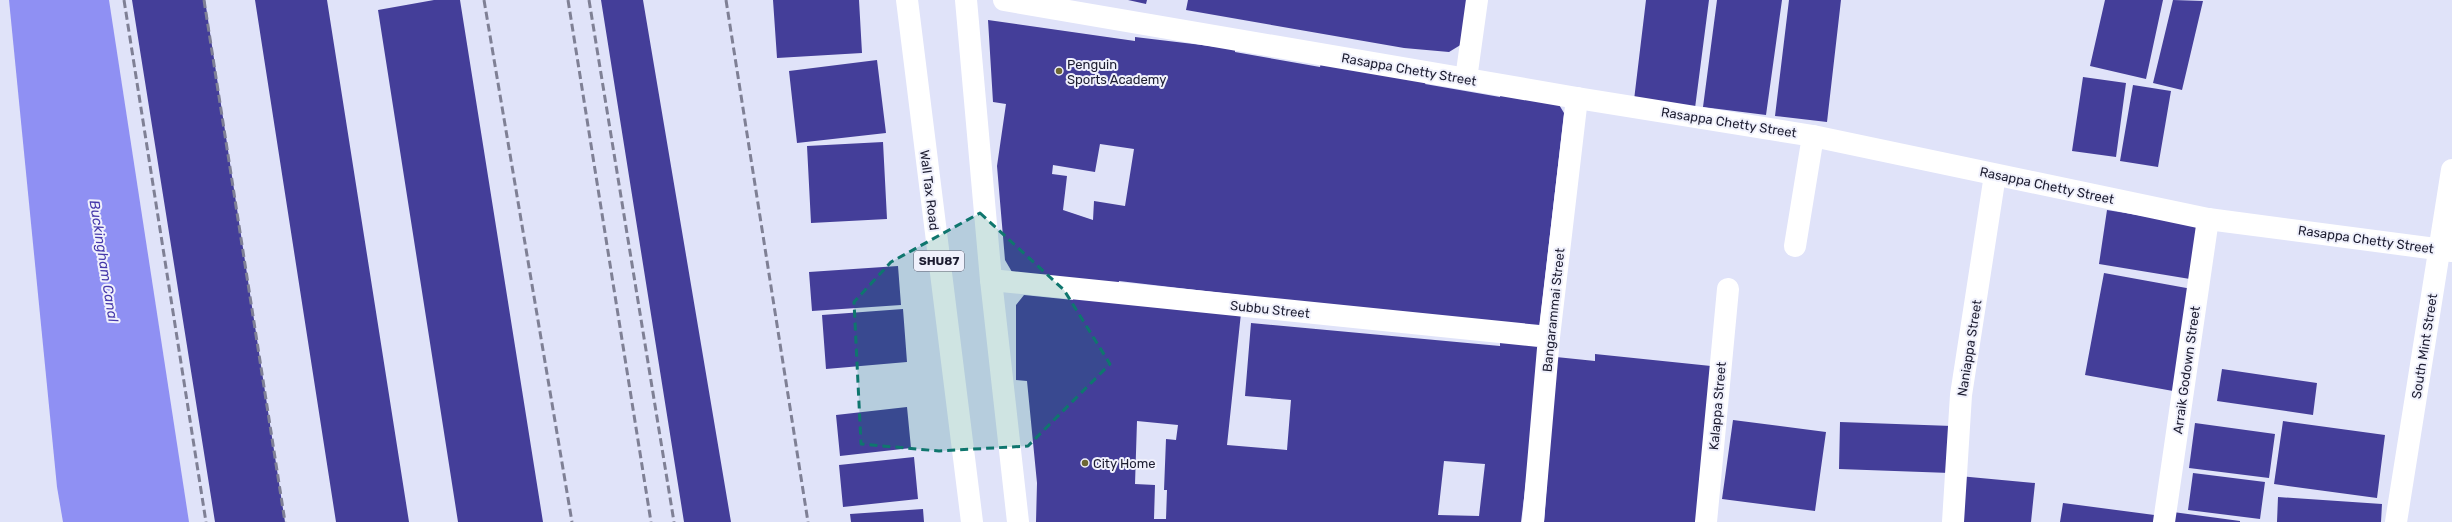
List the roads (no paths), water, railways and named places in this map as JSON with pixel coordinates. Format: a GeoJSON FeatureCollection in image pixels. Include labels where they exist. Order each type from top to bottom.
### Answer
{"type":"FeatureCollection","features":[{"type":"Feature","properties":{"kind":"street","name":"Wall Tax Road"},"geometry":{"type":"LineString","coordinates":[[907,0],[972,522]]}},
{"type":"Feature","properties":{"kind":"street"},"geometry":{"type":"LineString","coordinates":[[966,0],[991,280],[1018,522]]}},
{"type":"Feature","properties":{"kind":"street","name":"Rasappa Chetty Street"},"geometry":{"type":"LineString","coordinates":[[1004,0],[1577,98],[1813,136],[2208,219],[2446,250]]}},
{"type":"Feature","properties":{"kind":"street"},"geometry":{"type":"LineString","coordinates":[[1466,79],[1477,0]]}},
{"type":"Feature","properties":{"kind":"street","name":"Bangarammai Street"},"geometry":{"type":"LineString","coordinates":[[1532,522],[1549,337],[1577,98]]}},
{"type":"Feature","properties":{"kind":"street"},"geometry":{"type":"LineString","coordinates":[[1794,246],[1813,136]]}},
{"type":"Feature","properties":{"kind":"street","name":"South Mint Street"},"geometry":{"type":"LineString","coordinates":[[2396,522],[2446,250],[2452,170]]}},
{"type":"Feature","properties":{"kind":"street","name":"Naniappa Street"},"geometry":{"type":"LineString","coordinates":[[1952,522],[1961,395],[1995,175]]}},
{"type":"Feature","properties":{"kind":"street","name":"Arraik Godown Street"},"geometry":{"type":"LineString","coordinates":[[2164,522],[2208,219]]}},
{"type":"Feature","properties":{"kind":"street","name":"Subbu Street"},"geometry":{"type":"LineString","coordinates":[[991,280],[1549,337]]}},
{"type":"Feature","properties":{"kind":"street","name":"Kalappa Street"},"geometry":{"type":"LineString","coordinates":[[1706,522],[1728,289]]}},
{"type":"Feature","properties":{"kind":"water","name":"Buckingham Canal"},"geometry":{"type":"Polygon","coordinates":[[[9,0],[109,0],[189,522],[63,522],[57,487],[9,0]]]}},
{"type":"Feature","properties":{"kind":"railway"},"geometry":{"type":"LineString","coordinates":[[124,0],[206,522]]}},
{"type":"Feature","properties":{"kind":"railway"},"geometry":{"type":"LineString","coordinates":[[204,0],[285,522]]}},
{"type":"Feature","properties":{"kind":"railway"},"geometry":{"type":"LineString","coordinates":[[484,0],[572,522]]}},
{"type":"Feature","properties":{"kind":"railway"},"geometry":{"type":"LineString","coordinates":[[568,0],[651,522]]}},
{"type":"Feature","properties":{"kind":"railway"},"geometry":{"type":"LineString","coordinates":[[589,0],[674,522]]}},
{"type":"Feature","properties":{"kind":"railway"},"geometry":{"type":"LineString","coordinates":[[726,0],[808,522]]}},
{"type":"Feature","properties":{"kind":"place","name":"Penguin Sports Academy"},"geometry":{"type":"Point","coordinates":[1059,71]}},
{"type":"Feature","properties":{"kind":"place","name":"City Home"},"geometry":{"type":"Point","coordinates":[1085,463]}}]}
